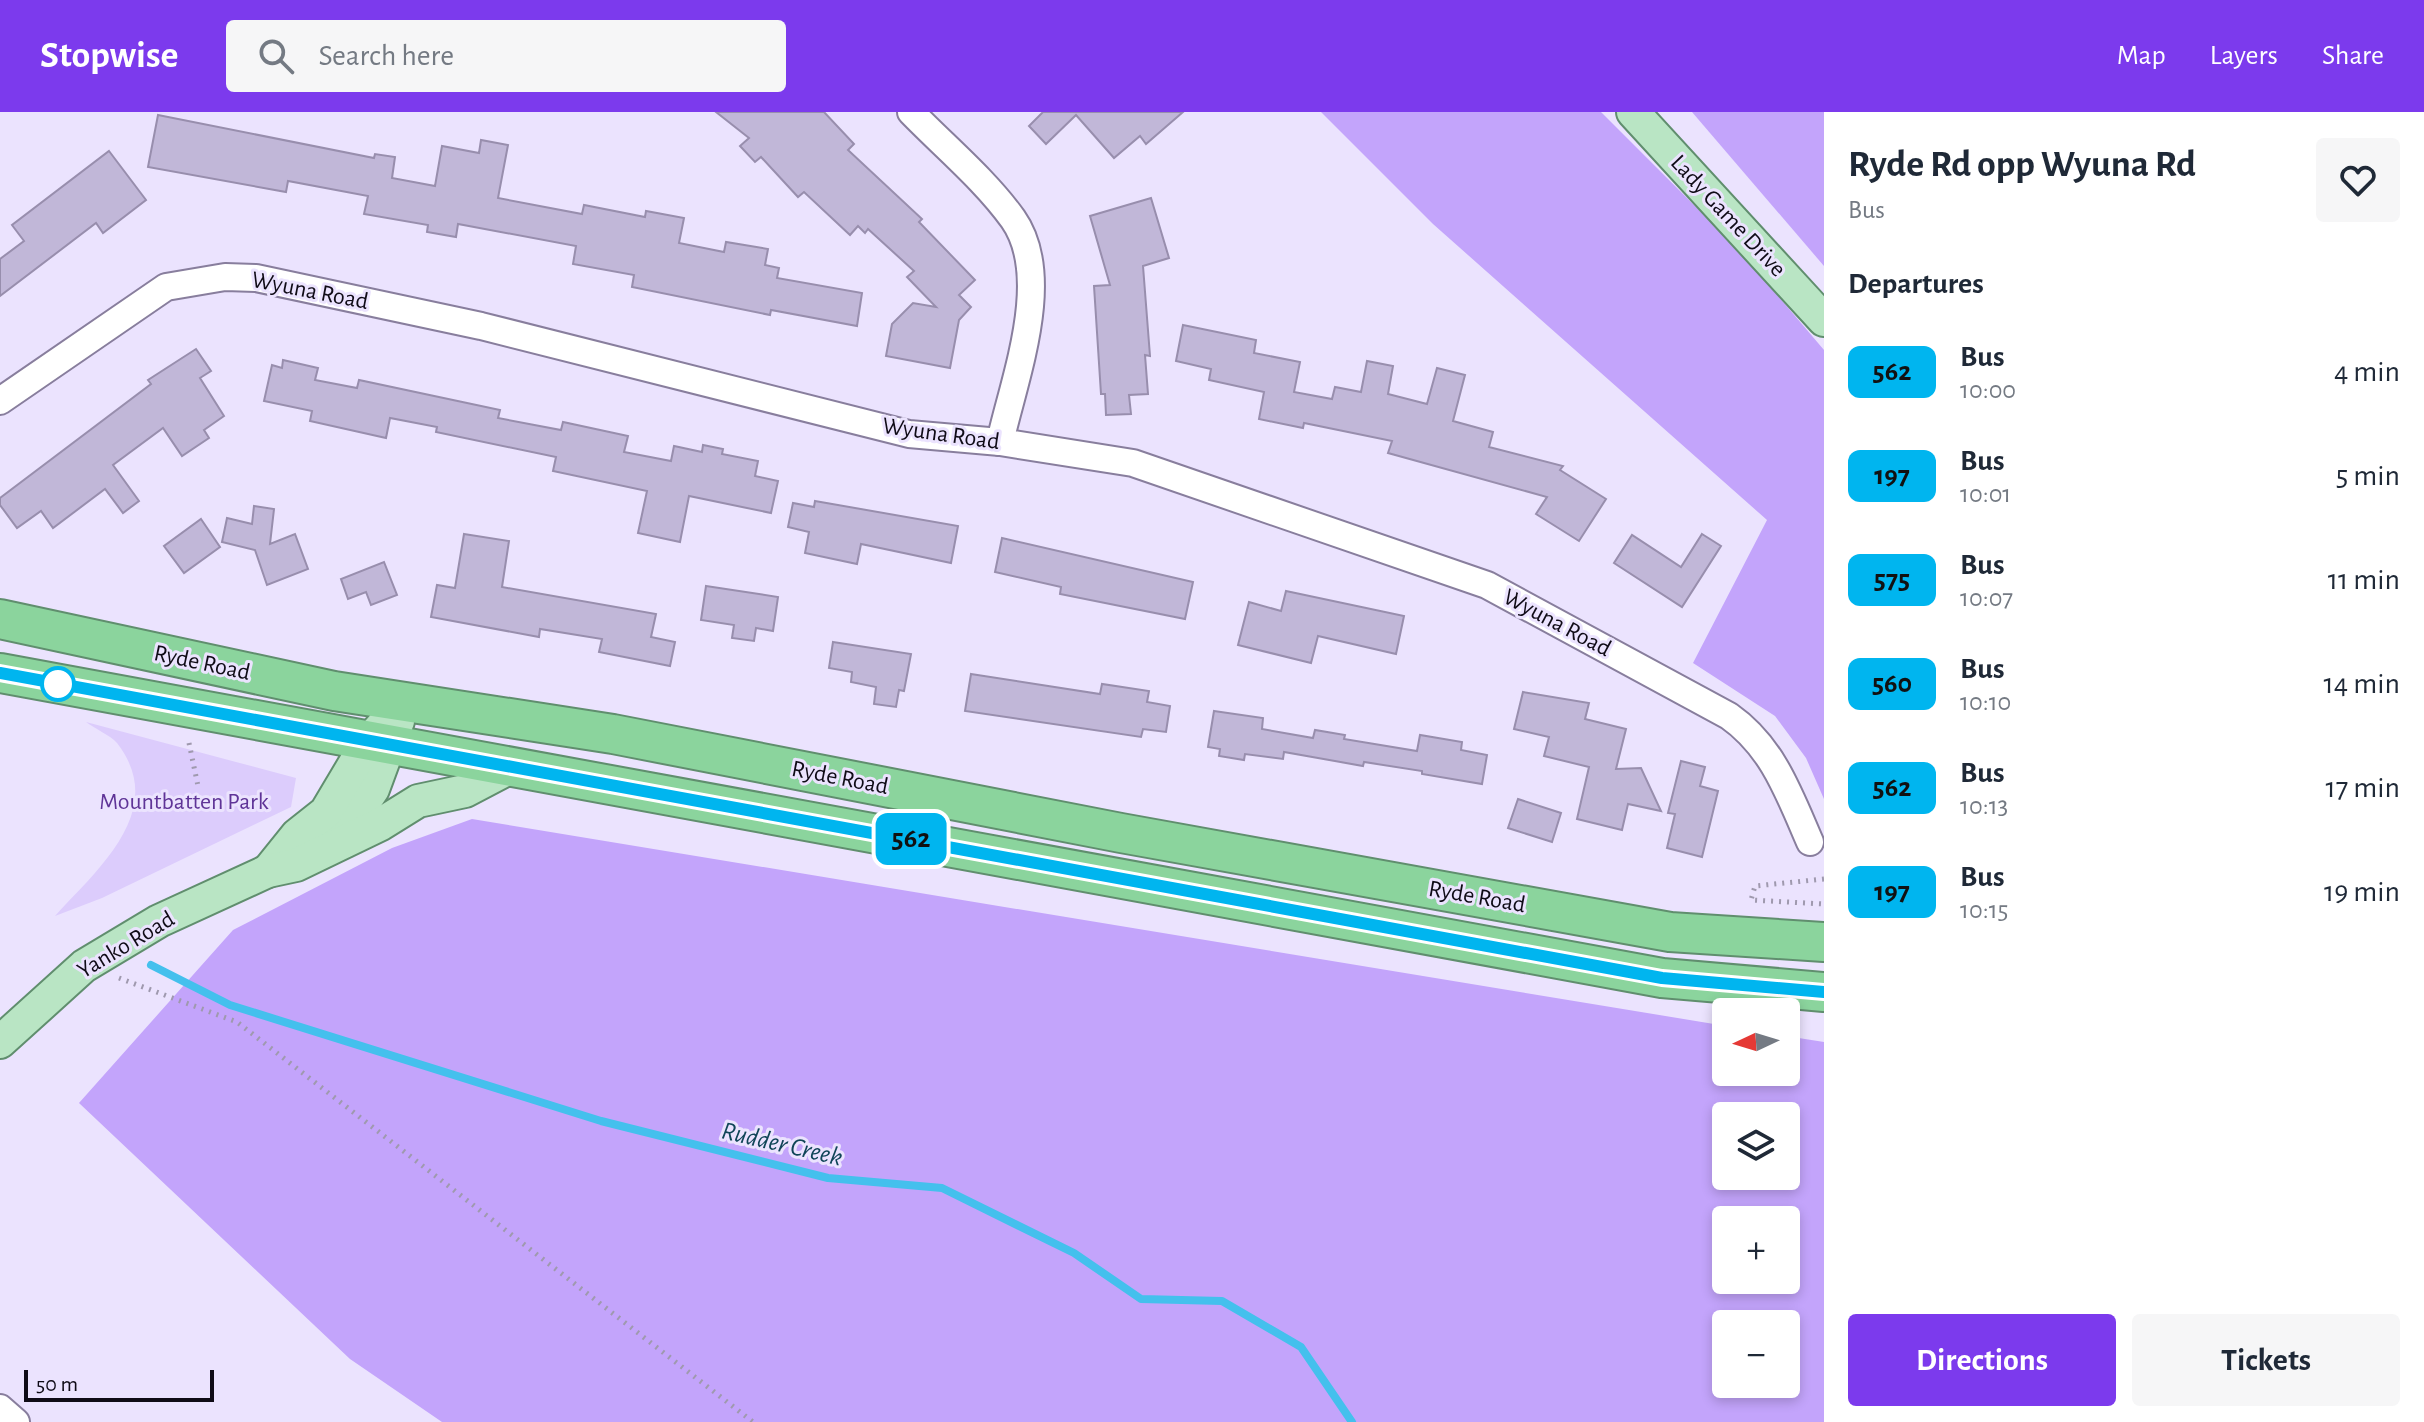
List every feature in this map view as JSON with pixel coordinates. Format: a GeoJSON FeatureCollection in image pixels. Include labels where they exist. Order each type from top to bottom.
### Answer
{"type":"FeatureCollection","features":[{"type":"Feature","properties":{"kind":"highway","name":"Ryde Road"},"geometry":{"type":"LineString","coordinates":[[0,619],[402,704],[613,734],[1121,833],[1670,932],[1824,942]]}},
{"type":"Feature","properties":{"kind":"highway","name":"Ryde Road"},"geometry":{"type":"LineString","coordinates":[[0,673],[379,745],[1662,978],[1824,992]]}},
{"type":"Feature","properties":{"kind":"main road","name":"Lady Game Drive"},"geometry":{"type":"LineString","coordinates":[[1633,112],[1824,320]]}},
{"type":"Feature","properties":{"kind":"main road","name":"Yanko Road"},"geometry":{"type":"LineString","coordinates":[[268,871],[297,835],[326,812],[379,745],[402,704]]}},
{"type":"Feature","properties":{"kind":"main road","name":"Yanko Road"},"geometry":{"type":"LineString","coordinates":[[335,845],[373,789],[379,745]]}},
{"type":"Feature","properties":{"kind":"main road","name":"Yanko Road"},"geometry":{"type":"LineString","coordinates":[[0,1042],[84,966],[159,921],[268,871],[296,865],[418,801],[465,791],[511,767]]}},
{"type":"Feature","properties":{"kind":"street"},"geometry":{"type":"LineString","coordinates":[[911,112],[1000,203],[1015,222],[1026,247],[1032,302],[1000,442]]}},
{"type":"Feature","properties":{"kind":"street","name":"Wyuna Road"},"geometry":{"type":"LineString","coordinates":[[0,401],[166,287],[225,277],[256,278],[481,326],[909,434],[1000,442],[1133,463],[1487,585],[1744,727],[1777,768],[1810,842]]}},
{"type":"Feature","properties":{"kind":"street"},"geometry":{"type":"LineString","coordinates":[[0,1408],[16,1422]]}},
{"type":"Feature","properties":{"kind":"path"},"geometry":{"type":"LineString","coordinates":[[189,743],[198,786]]}},
{"type":"Feature","properties":{"kind":"path"},"geometry":{"type":"LineString","coordinates":[[1824,879],[1755,886],[1751,900],[1824,904]]}},
{"type":"Feature","properties":{"kind":"path"},"geometry":{"type":"LineString","coordinates":[[84,966],[237,1022],[753,1422]]}},
{"type":"Feature","properties":{"kind":"green space","name":"Mountbatten Park"},"geometry":{"type":"Polygon","coordinates":[[[86,722],[296,778],[291,807],[102,898],[55,916],[107,858],[122,837],[132,815],[135,792],[131,768],[117,743],[86,722]]]}},
{"type":"Feature","properties":{"kind":"shaded area"},"geometry":{"type":"Polygon","coordinates":[[[1321,112],[1601,112],[1737,248],[1824,350],[1824,799],[1806,758],[1775,716],[1693,663],[1767,520],[1433,224],[1321,112]]]}},
{"type":"Feature","properties":{"kind":"shaded area"},"geometry":{"type":"Polygon","coordinates":[[[1692,112],[1824,112],[1824,266],[1692,112]]]}},
{"type":"Feature","properties":{"kind":"shaded area"},"geometry":{"type":"Polygon","coordinates":[[[472,819],[1712,1024],[1712,1086],[1800,1086],[1800,1038],[1824,1042],[1824,1422],[442,1422],[350,1359],[79,1103],[233,930],[392,848],[472,819]]]}},
{"type":"Feature","properties":{"kind":"building"},"geometry":{"type":"Polygon","coordinates":[[[716,112],[824,112],[854,144],[848,150],[922,219],[919,222],[975,280],[959,295],[971,307],[959,320],[950,368],[886,356],[892,324],[913,303],[936,307],[907,277],[914,271],[868,229],[865,233],[858,226],[850,235],[804,192],[798,197],[761,157],[755,162],[740,146],[749,138],[716,112]]]}},
{"type":"Feature","properties":{"kind":"building"},"geometry":{"type":"Polygon","coordinates":[[[1043,112],[1183,112],[1146,144],[1140,136],[1114,158],[1076,115],[1046,144],[1029,126],[1043,112]]]}},
{"type":"Feature","properties":{"kind":"building"},"geometry":{"type":"Polygon","coordinates":[[[158,115],[374,158],[375,154],[395,157],[392,178],[435,186],[442,146],[479,153],[481,140],[508,145],[498,198],[582,214],[584,205],[645,217],[646,211],[684,218],[679,243],[724,252],[726,242],[768,249],[765,265],[779,268],[777,278],[862,293],[857,326],[771,310],[770,315],[632,287],[634,275],[573,264],[576,246],[458,224],[456,237],[427,232],[428,225],[364,214],[368,196],[288,181],[286,192],[148,167],[158,115]]]}},
{"type":"Feature","properties":{"kind":"building"},"geometry":{"type":"Polygon","coordinates":[[[109,151],[146,200],[103,233],[96,223],[0,296],[0,259],[24,241],[12,225],[109,151]]]}},
{"type":"Feature","properties":{"kind":"building"},"geometry":{"type":"Polygon","coordinates":[[[1151,198],[1169,258],[1143,266],[1150,356],[1145,355],[1148,394],[1129,395],[1131,414],[1106,415],[1105,394],[1101,394],[1094,286],[1110,285],[1090,216],[1151,198]]]}},
{"type":"Feature","properties":{"kind":"building"},"geometry":{"type":"Polygon","coordinates":[[[1183,325],[1256,340],[1254,353],[1300,362],[1294,392],[1332,399],[1335,387],[1361,392],[1367,361],[1393,366],[1388,394],[1427,404],[1437,368],[1465,375],[1453,421],[1493,432],[1489,447],[1563,466],[1560,470],[1606,499],[1579,541],[1536,514],[1547,497],[1388,453],[1392,441],[1304,423],[1303,428],[1259,419],[1264,392],[1209,380],[1211,369],[1176,361],[1183,325]]]}},
{"type":"Feature","properties":{"kind":"building"},"geometry":{"type":"Polygon","coordinates":[[[196,349],[211,371],[200,378],[224,416],[204,430],[209,438],[182,456],[163,428],[113,465],[139,501],[123,513],[105,489],[53,528],[41,511],[17,528],[0,505],[0,498],[151,384],[148,380],[196,349]]]}},
{"type":"Feature","properties":{"kind":"building"},"geometry":{"type":"Polygon","coordinates":[[[283,360],[318,368],[315,380],[357,388],[359,380],[500,410],[498,418],[561,430],[563,422],[628,436],[624,452],[671,461],[674,446],[702,452],[703,445],[723,449],[722,454],[758,461],[755,476],[778,481],[771,513],[689,496],[680,542],[638,533],[647,491],[553,471],[556,457],[436,432],[437,427],[390,418],[386,438],[310,421],[312,411],[264,401],[272,365],[282,368],[283,360]]]}},
{"type":"Feature","properties":{"kind":"building"},"geometry":{"type":"Polygon","coordinates":[[[815,501],[958,526],[951,563],[861,544],[857,564],[805,553],[809,532],[788,527],[793,503],[814,507],[815,501]]]}},
{"type":"Feature","properties":{"kind":"building"},"geometry":{"type":"Polygon","coordinates":[[[254,506],[274,509],[270,544],[295,534],[308,569],[267,585],[255,550],[222,542],[227,518],[252,524],[254,506]]]}},
{"type":"Feature","properties":{"kind":"building"},"geometry":{"type":"Polygon","coordinates":[[[201,519],[220,547],[184,573],[164,546],[201,519]]]}},
{"type":"Feature","properties":{"kind":"building"},"geometry":{"type":"Polygon","coordinates":[[[464,534],[509,541],[502,587],[656,614],[651,637],[675,642],[670,666],[599,652],[602,639],[540,629],[539,637],[431,617],[437,585],[455,588],[464,534]]]}},
{"type":"Feature","properties":{"kind":"building"},"geometry":{"type":"Polygon","coordinates":[[[1702,534],[1721,546],[1682,607],[1614,563],[1632,535],[1681,567],[1702,534]]]}},
{"type":"Feature","properties":{"kind":"building"},"geometry":{"type":"Polygon","coordinates":[[[1002,538],[1193,582],[1185,619],[1060,594],[1061,587],[995,572],[1002,538]]]}},
{"type":"Feature","properties":{"kind":"building"},"geometry":{"type":"Polygon","coordinates":[[[384,562],[397,595],[371,605],[366,592],[348,599],[341,579],[384,562]]]}},
{"type":"Feature","properties":{"kind":"building"},"geometry":{"type":"Polygon","coordinates":[[[706,586],[778,597],[773,631],[756,628],[754,641],[732,638],[734,625],[701,620],[706,586]]]}},
{"type":"Feature","properties":{"kind":"building"},"geometry":{"type":"Polygon","coordinates":[[[1286,591],[1404,616],[1396,654],[1318,636],[1311,663],[1238,645],[1249,602],[1281,611],[1286,591]]]}},
{"type":"Feature","properties":{"kind":"building"},"geometry":{"type":"Polygon","coordinates":[[[833,642],[911,654],[904,691],[899,690],[896,707],[874,704],[876,687],[851,682],[852,672],[829,668],[833,642]]]}},
{"type":"Feature","properties":{"kind":"building"},"geometry":{"type":"Polygon","coordinates":[[[971,674],[1100,694],[1102,684],[1149,691],[1147,702],[1170,706],[1166,732],[1143,729],[1141,737],[965,711],[971,674]]]}},
{"type":"Feature","properties":{"kind":"building"},"geometry":{"type":"Polygon","coordinates":[[[1523,692],[1589,703],[1585,719],[1626,729],[1616,769],[1641,768],[1661,811],[1628,804],[1622,830],[1577,819],[1589,767],[1544,756],[1549,737],[1514,729],[1523,692]]]}},
{"type":"Feature","properties":{"kind":"building"},"geometry":{"type":"Polygon","coordinates":[[[1214,711],[1263,718],[1262,729],[1313,738],[1315,730],[1345,735],[1344,739],[1417,751],[1420,735],[1462,742],[1461,750],[1487,755],[1482,784],[1422,774],[1422,771],[1364,762],[1363,766],[1284,752],[1283,759],[1245,754],[1244,760],[1219,756],[1220,749],[1208,747],[1214,711]]]}},
{"type":"Feature","properties":{"kind":"building"},"geometry":{"type":"Polygon","coordinates":[[[1681,761],[1705,767],[1700,786],[1718,791],[1702,857],[1667,848],[1675,814],[1668,813],[1681,761]]]}},
{"type":"Feature","properties":{"kind":"building"},"geometry":{"type":"Polygon","coordinates":[[[1518,799],[1561,813],[1552,842],[1508,828],[1518,799]]]}},
{"type":"Feature","properties":{"kind":"waterway","name":"Rudder Creek"},"geometry":{"type":"LineString","coordinates":[[151,965],[230,1005],[601,1121],[828,1178],[942,1188],[1074,1253],[1141,1299],[1222,1301],[1301,1347],[1352,1422]]}},
{"type":"Feature","properties":{"kind":"bus line","name":"562"},"geometry":{"type":"LineString","coordinates":[[0,673],[367,743],[1144,881],[1662,978],[1824,992]]}}]}
